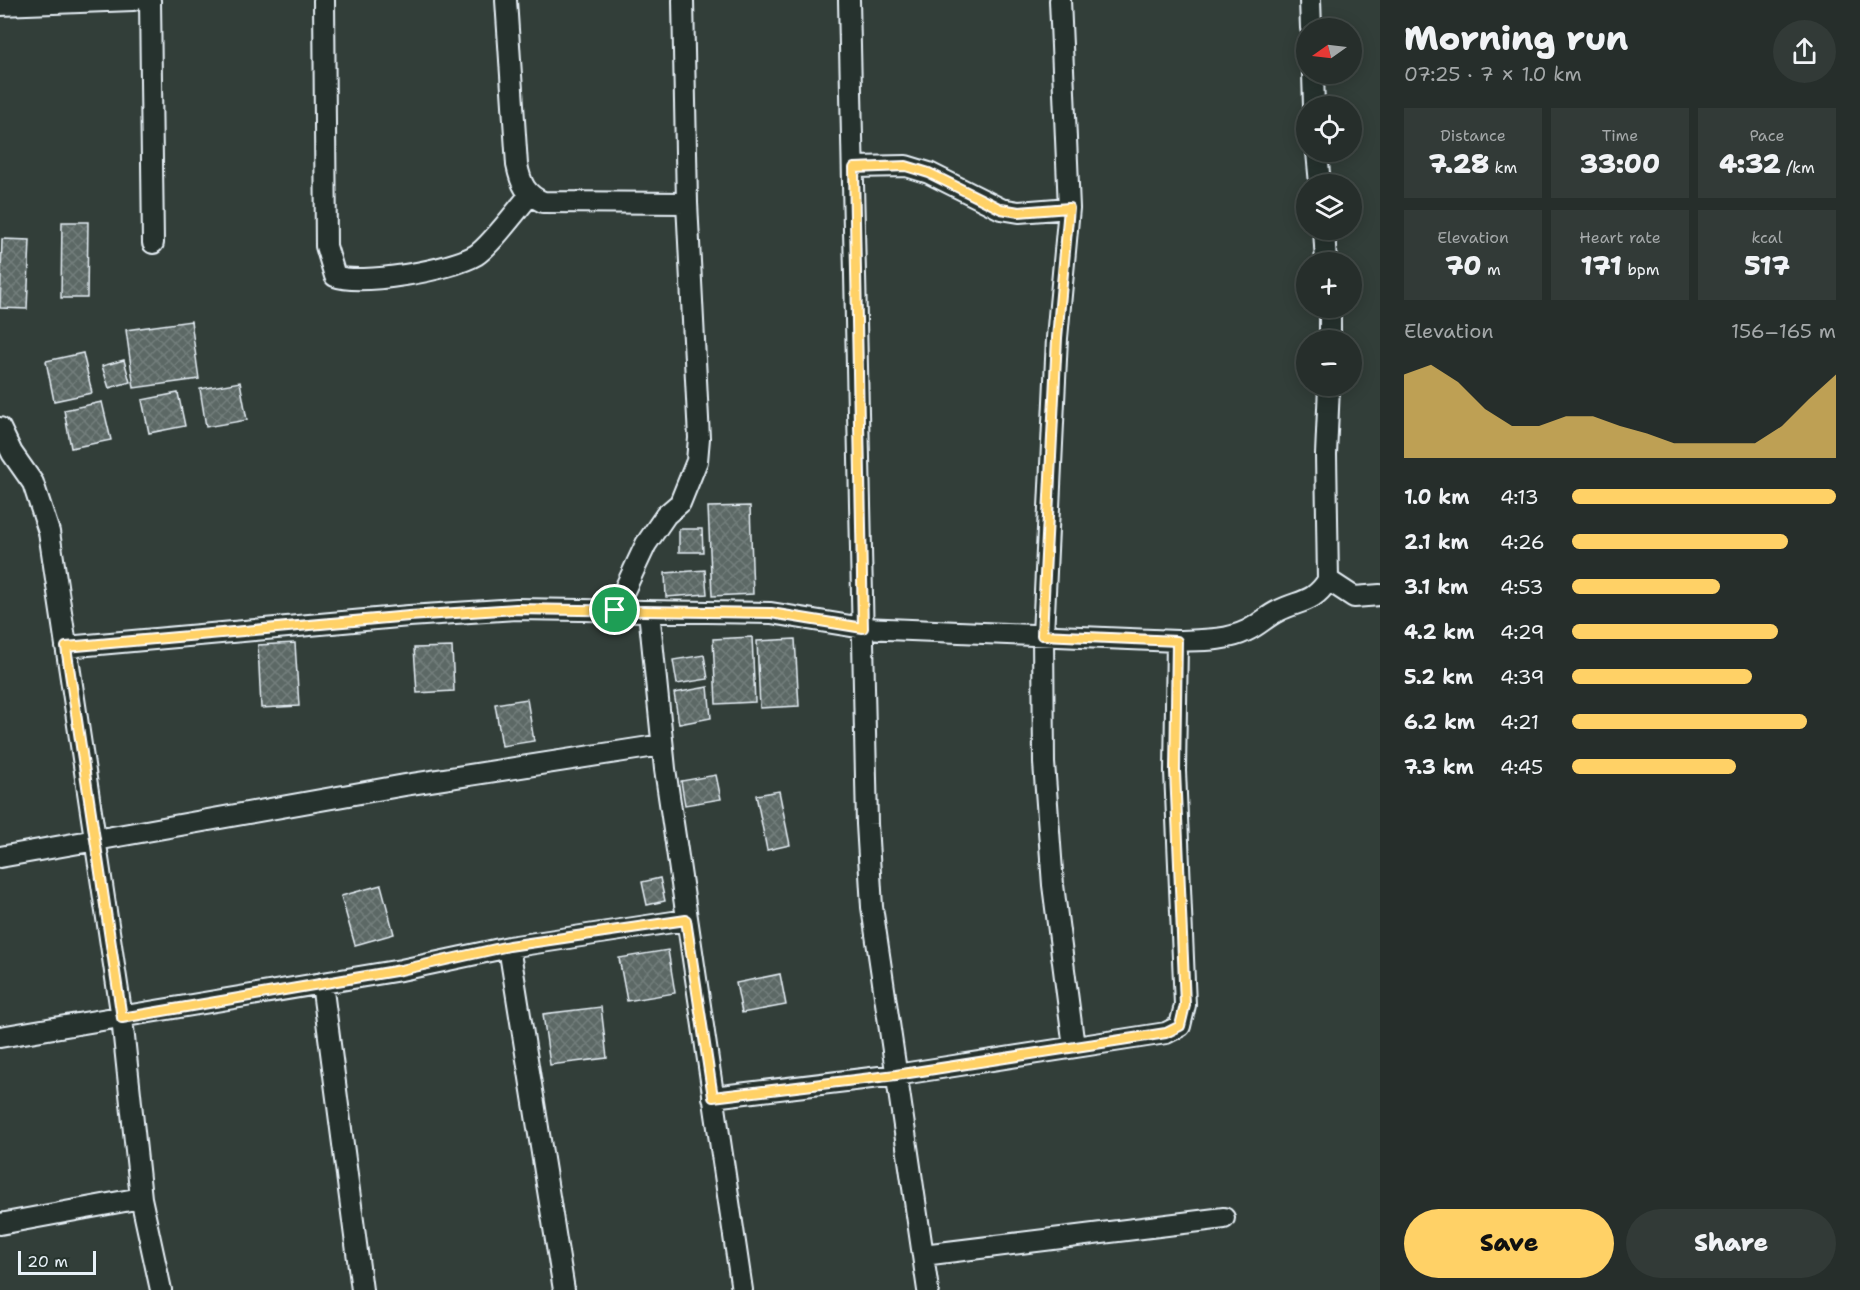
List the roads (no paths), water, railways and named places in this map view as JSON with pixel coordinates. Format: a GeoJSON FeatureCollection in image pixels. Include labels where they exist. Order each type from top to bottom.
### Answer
{"type":"FeatureCollection","features":[{"type":"Feature","properties":{"kind":"street"},"geometry":{"type":"LineString","coordinates":[[0,5],[133,0]]}},
{"type":"Feature","properties":{"kind":"street"},"geometry":{"type":"LineString","coordinates":[[150,0],[153,243]]}},
{"type":"Feature","properties":{"kind":"street"},"geometry":{"type":"LineString","coordinates":[[324,0],[326,246],[335,276],[346,281],[421,273],[453,264],[477,254],[530,196]]}},
{"type":"Feature","properties":{"kind":"street"},"geometry":{"type":"LineString","coordinates":[[506,0],[517,165],[521,182],[530,196],[543,202],[687,203]]}},
{"type":"Feature","properties":{"kind":"street"},"geometry":{"type":"LineString","coordinates":[[615,610],[646,544],[666,515],[680,503],[697,461],[699,426],[687,203],[683,0]]}},
{"type":"Feature","properties":{"kind":"street"},"geometry":{"type":"LineString","coordinates":[[849,0],[863,628],[872,908],[928,1290]]}},
{"type":"Feature","properties":{"kind":"street"},"geometry":{"type":"LineString","coordinates":[[1060,0],[1069,208],[1057,338],[1042,635],[1044,763],[1053,885],[1074,1047]]}},
{"type":"Feature","properties":{"kind":"street"},"geometry":{"type":"LineString","coordinates":[[1310,0],[1311,18]]}},
{"type":"Feature","properties":{"kind":"street"},"geometry":{"type":"LineString","coordinates":[[854,168],[906,166],[929,173],[1001,209],[1019,212],[1069,208]]}},
{"type":"Feature","properties":{"kind":"street"},"geometry":{"type":"LineString","coordinates":[[66,647],[409,616],[516,609],[771,613],[863,628],[1177,641],[1216,640],[1245,632],[1278,611],[1320,593],[1328,580],[1326,455],[1329,396]]}},
{"type":"Feature","properties":{"kind":"street"},"geometry":{"type":"LineString","coordinates":[[0,429],[12,453],[33,483],[49,532],[122,1018],[141,1198],[161,1290]]}},
{"type":"Feature","properties":{"kind":"street"},"geometry":{"type":"LineString","coordinates":[[1328,580],[1354,597],[1378,600]]}},
{"type":"Feature","properties":{"kind":"street"},"geometry":{"type":"LineString","coordinates":[[649,611],[662,745],[742,1290]]}},
{"type":"Feature","properties":{"kind":"street"},"geometry":{"type":"LineString","coordinates":[[713,1097],[896,1075],[1166,1033],[1180,1026],[1185,1005],[1175,771],[1177,641]]}},
{"type":"Feature","properties":{"kind":"street"},"geometry":{"type":"LineString","coordinates":[[0,857],[405,785],[662,745]]}},
{"type":"Feature","properties":{"kind":"street"},"geometry":{"type":"LineString","coordinates":[[0,1038],[401,970],[509,946],[686,920]]}},
{"type":"Feature","properties":{"kind":"street"},"geometry":{"type":"LineString","coordinates":[[509,946],[564,1290]]}},
{"type":"Feature","properties":{"kind":"street"},"geometry":{"type":"LineString","coordinates":[[322,983],[362,1290]]}},
{"type":"Feature","properties":{"kind":"street"},"geometry":{"type":"LineString","coordinates":[[0,1224],[141,1198]]}},
{"type":"Feature","properties":{"kind":"street"},"geometry":{"type":"LineString","coordinates":[[923,1256],[1224,1218]]}}]}
